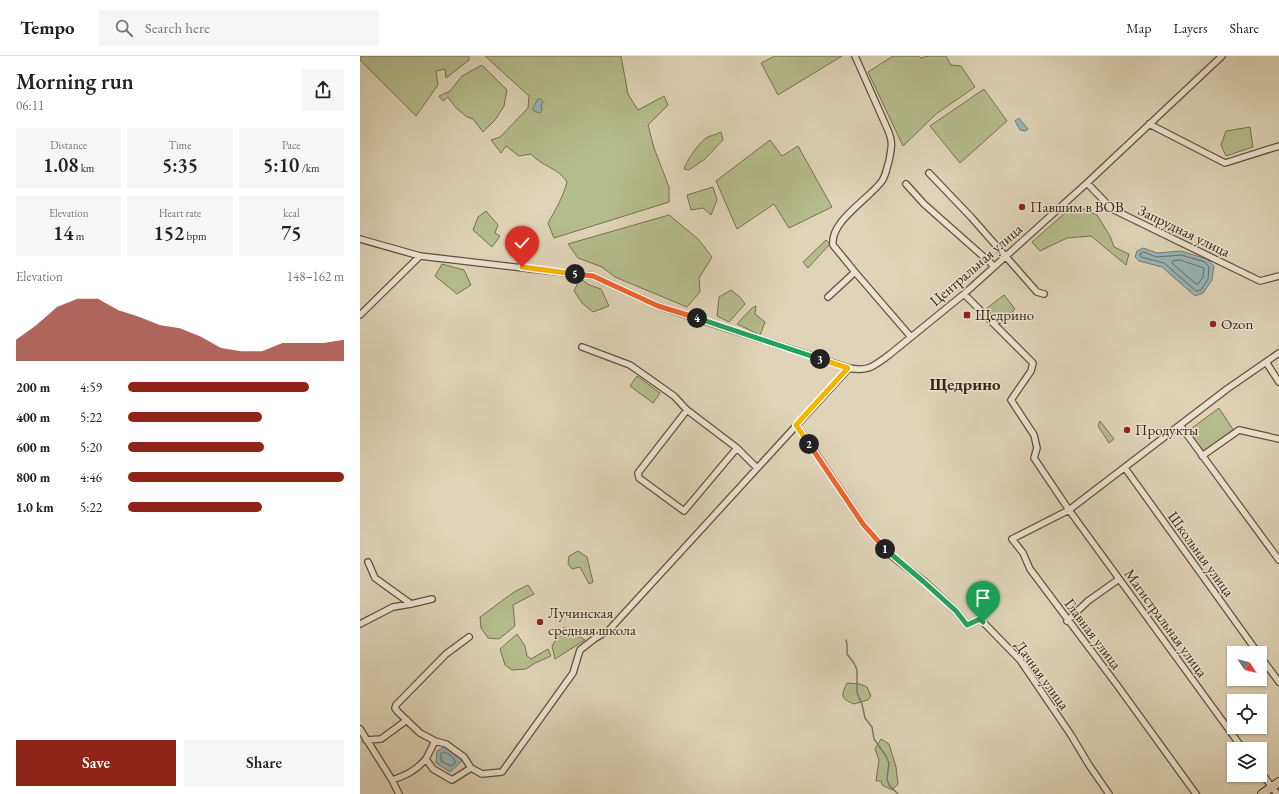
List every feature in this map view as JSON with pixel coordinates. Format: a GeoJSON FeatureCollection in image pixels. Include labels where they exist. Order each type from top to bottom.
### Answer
{"type":"FeatureCollection","features":[{"type":"Feature","properties":{"kind":"highway"},"geometry":{"type":"LineString","coordinates":[[1262,794],[1279,782]]}},
{"type":"Feature","properties":{"kind":"street"},"geometry":{"type":"LineString","coordinates":[[855,56],[892,139],[892,148],[884,175],[874,190],[841,222],[834,234],[833,245],[911,337]]}},
{"type":"Feature","properties":{"kind":"street","name":"Центральная улица"},"geometry":{"type":"LineString","coordinates":[[360,239],[420,256],[593,276],[658,306],[848,368],[865,370],[880,361],[964,294],[1087,183],[1222,56]]}},
{"type":"Feature","properties":{"kind":"street"},"geometry":{"type":"LineString","coordinates":[[1149,124],[1225,162],[1279,146]]}},
{"type":"Feature","properties":{"kind":"street"},"geometry":{"type":"LineString","coordinates":[[929,173],[1006,255],[1037,292],[1044,294]]}},
{"type":"Feature","properties":{"kind":"street","name":"Запрудная улица"},"geometry":{"type":"LineString","coordinates":[[1087,183],[1112,209],[1260,281],[1279,276]]}},
{"type":"Feature","properties":{"kind":"street"},"geometry":{"type":"LineString","coordinates":[[906,184],[924,204],[994,266]]}},
{"type":"Feature","properties":{"kind":"street"},"geometry":{"type":"LineString","coordinates":[[360,316],[420,256]]}},
{"type":"Feature","properties":{"kind":"street"},"geometry":{"type":"LineString","coordinates":[[828,297],[855,272]]}},
{"type":"Feature","properties":{"kind":"street","name":"Магистральная улица"},"geometry":{"type":"LineString","coordinates":[[964,294],[1033,363],[1031,371],[1011,400],[1034,435],[1037,448],[1034,458],[1069,510],[1238,742]]}},
{"type":"Feature","properties":{"kind":"street"},"geometry":{"type":"LineString","coordinates":[[582,347],[630,365],[674,396],[687,410],[737,448],[757,468]]}},
{"type":"Feature","properties":{"kind":"street"},"geometry":{"type":"LineString","coordinates":[[1069,510],[1227,389],[1279,353]]}},
{"type":"Feature","properties":{"kind":"street"},"geometry":{"type":"LineString","coordinates":[[1266,362],[1279,382]]}},
{"type":"Feature","properties":{"kind":"street"},"geometry":{"type":"LineString","coordinates":[[469,637],[446,654],[396,705],[396,708],[398,712],[420,733],[435,741],[446,744],[464,757],[471,768],[482,774],[502,772],[573,673],[580,650],[608,630],[848,368]]}},
{"type":"Feature","properties":{"kind":"street"},"geometry":{"type":"LineString","coordinates":[[687,410],[638,473],[638,478],[684,511],[737,448]]}},
{"type":"Feature","properties":{"kind":"street","name":"Дачная улица"},"geometry":{"type":"LineString","coordinates":[[796,425],[863,524],[888,553],[922,579],[956,611],[967,625],[980,619],[1020,660],[1109,794]]}},
{"type":"Feature","properties":{"kind":"street"},"geometry":{"type":"LineString","coordinates":[[1180,425],[1279,560]]}},
{"type":"Feature","properties":{"kind":"street"},"geometry":{"type":"LineString","coordinates":[[1202,456],[1239,430],[1279,440]]}},
{"type":"Feature","properties":{"kind":"street","name":"Школьная улица"},"geometry":{"type":"LineString","coordinates":[[1125,468],[1253,646]]}},
{"type":"Feature","properties":{"kind":"street","name":"Главная улица"},"geometry":{"type":"LineString","coordinates":[[1069,510],[1012,539],[1023,553],[1030,569],[1067,621],[1117,685],[1196,794]]}},
{"type":"Feature","properties":{"kind":"street"},"geometry":{"type":"LineString","coordinates":[[368,562],[375,578],[411,604]]}},
{"type":"Feature","properties":{"kind":"street"},"geometry":{"type":"LineString","coordinates":[[1067,621],[1088,601],[1119,579]]}},
{"type":"Feature","properties":{"kind":"street"},"geometry":{"type":"LineString","coordinates":[[360,624],[393,607],[432,599]]}},
{"type":"Feature","properties":{"kind":"street"},"geometry":{"type":"LineString","coordinates":[[1267,666],[1279,682]]}},
{"type":"Feature","properties":{"kind":"street"},"geometry":{"type":"LineString","coordinates":[[366,740],[381,739],[407,720]]}},
{"type":"Feature","properties":{"kind":"street"},"geometry":{"type":"LineString","coordinates":[[360,729],[392,780],[399,794]]}},
{"type":"Feature","properties":{"kind":"street"},"geometry":{"type":"LineString","coordinates":[[392,780],[412,772],[420,766],[435,741]]}},
{"type":"Feature","properties":{"kind":"street"},"geometry":{"type":"LineString","coordinates":[[426,758],[433,769],[452,780],[471,768]]}},
{"type":"Feature","properties":{"kind":"street"},"geometry":{"type":"LineString","coordinates":[[1267,781],[1277,794]]}},
{"type":"Feature","properties":{"kind":"green space"},"geometry":{"type":"Polygon","coordinates":[[[360,56],[469,56],[469,60],[446,78],[445,69],[436,71],[438,85],[416,116],[360,60],[360,56]]]}},
{"type":"Feature","properties":{"kind":"green space"},"geometry":{"type":"Polygon","coordinates":[[[485,56],[621,56],[628,94],[638,110],[664,96],[668,105],[648,125],[654,148],[669,187],[669,202],[554,238],[548,223],[561,198],[567,182],[559,173],[531,154],[519,156],[506,146],[501,153],[491,140],[500,137],[528,108],[529,96],[485,56]]]}},
{"type":"Feature","properties":{"kind":"green space"},"geometry":{"type":"Polygon","coordinates":[[[775,56],[842,56],[778,95],[761,63],[775,56]]]}},
{"type":"Feature","properties":{"kind":"green space"},"geometry":{"type":"Polygon","coordinates":[[[893,56],[919,56],[921,58],[928,56],[946,56],[951,65],[961,66],[975,87],[936,114],[903,146],[868,72],[893,56]]]}},
{"type":"Feature","properties":{"kind":"green space"},"geometry":{"type":"Polygon","coordinates":[[[482,65],[507,90],[504,106],[496,119],[483,132],[473,119],[467,117],[456,108],[448,97],[443,101],[439,96],[450,91],[462,76],[482,65]]]}},
{"type":"Feature","properties":{"kind":"green space"},"geometry":{"type":"Polygon","coordinates":[[[984,89],[1007,121],[960,163],[930,126],[984,89]]]}},
{"type":"Feature","properties":{"kind":"green space"},"geometry":{"type":"Polygon","coordinates":[[[1250,127],[1253,147],[1226,156],[1221,145],[1226,131],[1250,127]]]}},
{"type":"Feature","properties":{"kind":"green space"},"geometry":{"type":"Polygon","coordinates":[[[721,132],[723,140],[705,159],[689,170],[684,169],[693,152],[706,138],[721,132]]]}},
{"type":"Feature","properties":{"kind":"green space"},"geometry":{"type":"Polygon","coordinates":[[[770,140],[782,156],[798,146],[832,207],[789,228],[774,204],[737,229],[716,181],[770,140]]]}},
{"type":"Feature","properties":{"kind":"green space"},"geometry":{"type":"Polygon","coordinates":[[[713,187],[717,200],[711,215],[703,208],[691,210],[687,195],[713,187]]]}},
{"type":"Feature","properties":{"kind":"green space"},"geometry":{"type":"Polygon","coordinates":[[[1074,205],[1097,215],[1110,236],[1114,247],[1129,254],[1126,265],[1091,236],[1067,238],[1040,251],[1032,242],[1074,205]]]}},
{"type":"Feature","properties":{"kind":"green space"},"geometry":{"type":"Polygon","coordinates":[[[486,211],[498,225],[495,233],[500,236],[492,247],[473,230],[478,217],[486,211]]]}},
{"type":"Feature","properties":{"kind":"green space"},"geometry":{"type":"Polygon","coordinates":[[[669,215],[698,239],[712,257],[699,278],[700,292],[687,307],[615,277],[602,267],[578,258],[568,244],[669,215]]]}},
{"type":"Feature","properties":{"kind":"green space"},"geometry":{"type":"Polygon","coordinates":[[[826,240],[830,244],[808,268],[803,262],[826,240]]]}},
{"type":"Feature","properties":{"kind":"green space"},"geometry":{"type":"Polygon","coordinates":[[[442,264],[464,270],[471,285],[457,294],[435,276],[442,264]]]}},
{"type":"Feature","properties":{"kind":"green space"},"geometry":{"type":"Polygon","coordinates":[[[580,278],[589,285],[601,289],[609,306],[593,312],[582,303],[574,291],[580,278]]]}},
{"type":"Feature","properties":{"kind":"green space"},"geometry":{"type":"Polygon","coordinates":[[[731,290],[740,297],[745,304],[729,322],[717,316],[719,297],[731,290]]]}},
{"type":"Feature","properties":{"kind":"green space"},"geometry":{"type":"Polygon","coordinates":[[[1004,295],[1015,309],[1000,324],[986,309],[1004,295]]]}},
{"type":"Feature","properties":{"kind":"green space"},"geometry":{"type":"Polygon","coordinates":[[[756,306],[755,314],[765,322],[760,335],[737,324],[752,308],[756,306]]]}},
{"type":"Feature","properties":{"kind":"green space"},"geometry":{"type":"Polygon","coordinates":[[[637,376],[660,393],[653,403],[630,386],[637,376]]]}},
{"type":"Feature","properties":{"kind":"green space"},"geometry":{"type":"Polygon","coordinates":[[[1219,408],[1234,431],[1204,452],[1188,431],[1219,408]]]}},
{"type":"Feature","properties":{"kind":"green space"},"geometry":{"type":"Polygon","coordinates":[[[1100,421],[1114,439],[1109,443],[1098,426],[1100,421]]]}},
{"type":"Feature","properties":{"kind":"green space"},"geometry":{"type":"Polygon","coordinates":[[[578,551],[587,557],[593,582],[589,584],[580,567],[572,569],[568,564],[569,556],[578,551]]]}},
{"type":"Feature","properties":{"kind":"green space"},"geometry":{"type":"Polygon","coordinates":[[[528,585],[534,594],[513,605],[515,626],[499,639],[488,638],[481,628],[480,617],[514,592],[528,585]]]}},
{"type":"Feature","properties":{"kind":"green space"},"geometry":{"type":"Polygon","coordinates":[[[564,627],[585,640],[555,659],[552,646],[564,627]]]}},
{"type":"Feature","properties":{"kind":"green space"},"geometry":{"type":"Polygon","coordinates":[[[517,634],[525,646],[527,656],[531,659],[548,649],[551,656],[526,669],[512,670],[505,665],[500,649],[517,634]]]}},
{"type":"Feature","properties":{"kind":"green space"},"geometry":{"type":"Polygon","coordinates":[[[847,683],[860,684],[867,687],[871,696],[868,700],[854,704],[849,702],[843,696],[847,683]]]}},
{"type":"Feature","properties":{"kind":"green space"},"geometry":{"type":"Polygon","coordinates":[[[881,739],[889,744],[896,767],[898,784],[892,790],[882,785],[881,781],[876,781],[879,760],[875,749],[881,739]]]}},
{"type":"Feature","properties":{"kind":"water"},"geometry":{"type":"Polygon","coordinates":[[[538,99],[541,99],[543,102],[540,113],[534,111],[533,108],[538,99]]]}},
{"type":"Feature","properties":{"kind":"water"},"geometry":{"type":"Polygon","coordinates":[[[1019,118],[1028,129],[1026,131],[1020,130],[1015,121],[1019,118]]]}},
{"type":"Feature","properties":{"kind":"water"},"geometry":{"type":"Polygon","coordinates":[[[1143,248],[1157,253],[1181,251],[1207,259],[1214,266],[1212,280],[1203,293],[1195,296],[1162,267],[1139,261],[1135,257],[1137,251],[1143,248]]]}},
{"type":"Feature","properties":{"kind":"water"},"geometry":{"type":"Polygon","coordinates":[[[444,747],[456,754],[462,761],[450,772],[436,763],[437,751],[444,747]]]}},
{"type":"Feature","properties":{"kind":"waterway"},"geometry":{"type":"LineString","coordinates":[[846,640],[847,654],[857,670],[857,693],[862,704],[865,718],[872,727],[874,739],[889,763],[887,779],[889,785],[898,794]]}},
{"type":"Feature","properties":{"kind":"place","name":"Павшим в ВОВ"},"geometry":{"type":"Point","coordinates":[1022,207]}},
{"type":"Feature","properties":{"kind":"place","name":"Щедрино"},"geometry":{"type":"Point","coordinates":[967,315]}},
{"type":"Feature","properties":{"kind":"place","name":"Ozon"},"geometry":{"type":"Point","coordinates":[1213,324]}},
{"type":"Feature","properties":{"kind":"place","name":"Продукты"},"geometry":{"type":"Point","coordinates":[1127,430]}},
{"type":"Feature","properties":{"kind":"place","name":"Лучинская средняя школа"},"geometry":{"type":"Point","coordinates":[540,622]}},
{"type":"Feature","properties":{"kind":"district","name":"Щедрино"},"geometry":{"type":"Point","coordinates":[965,384]}},
{"type":"Feature","properties":{"kind":"route"},"geometry":{"type":"LineString","coordinates":[[522,267],[593,276],[658,306],[848,368],[796,425],[863,524],[888,553],[922,579],[956,611],[963,622],[967,625],[980,619],[983,622]]}}]}
